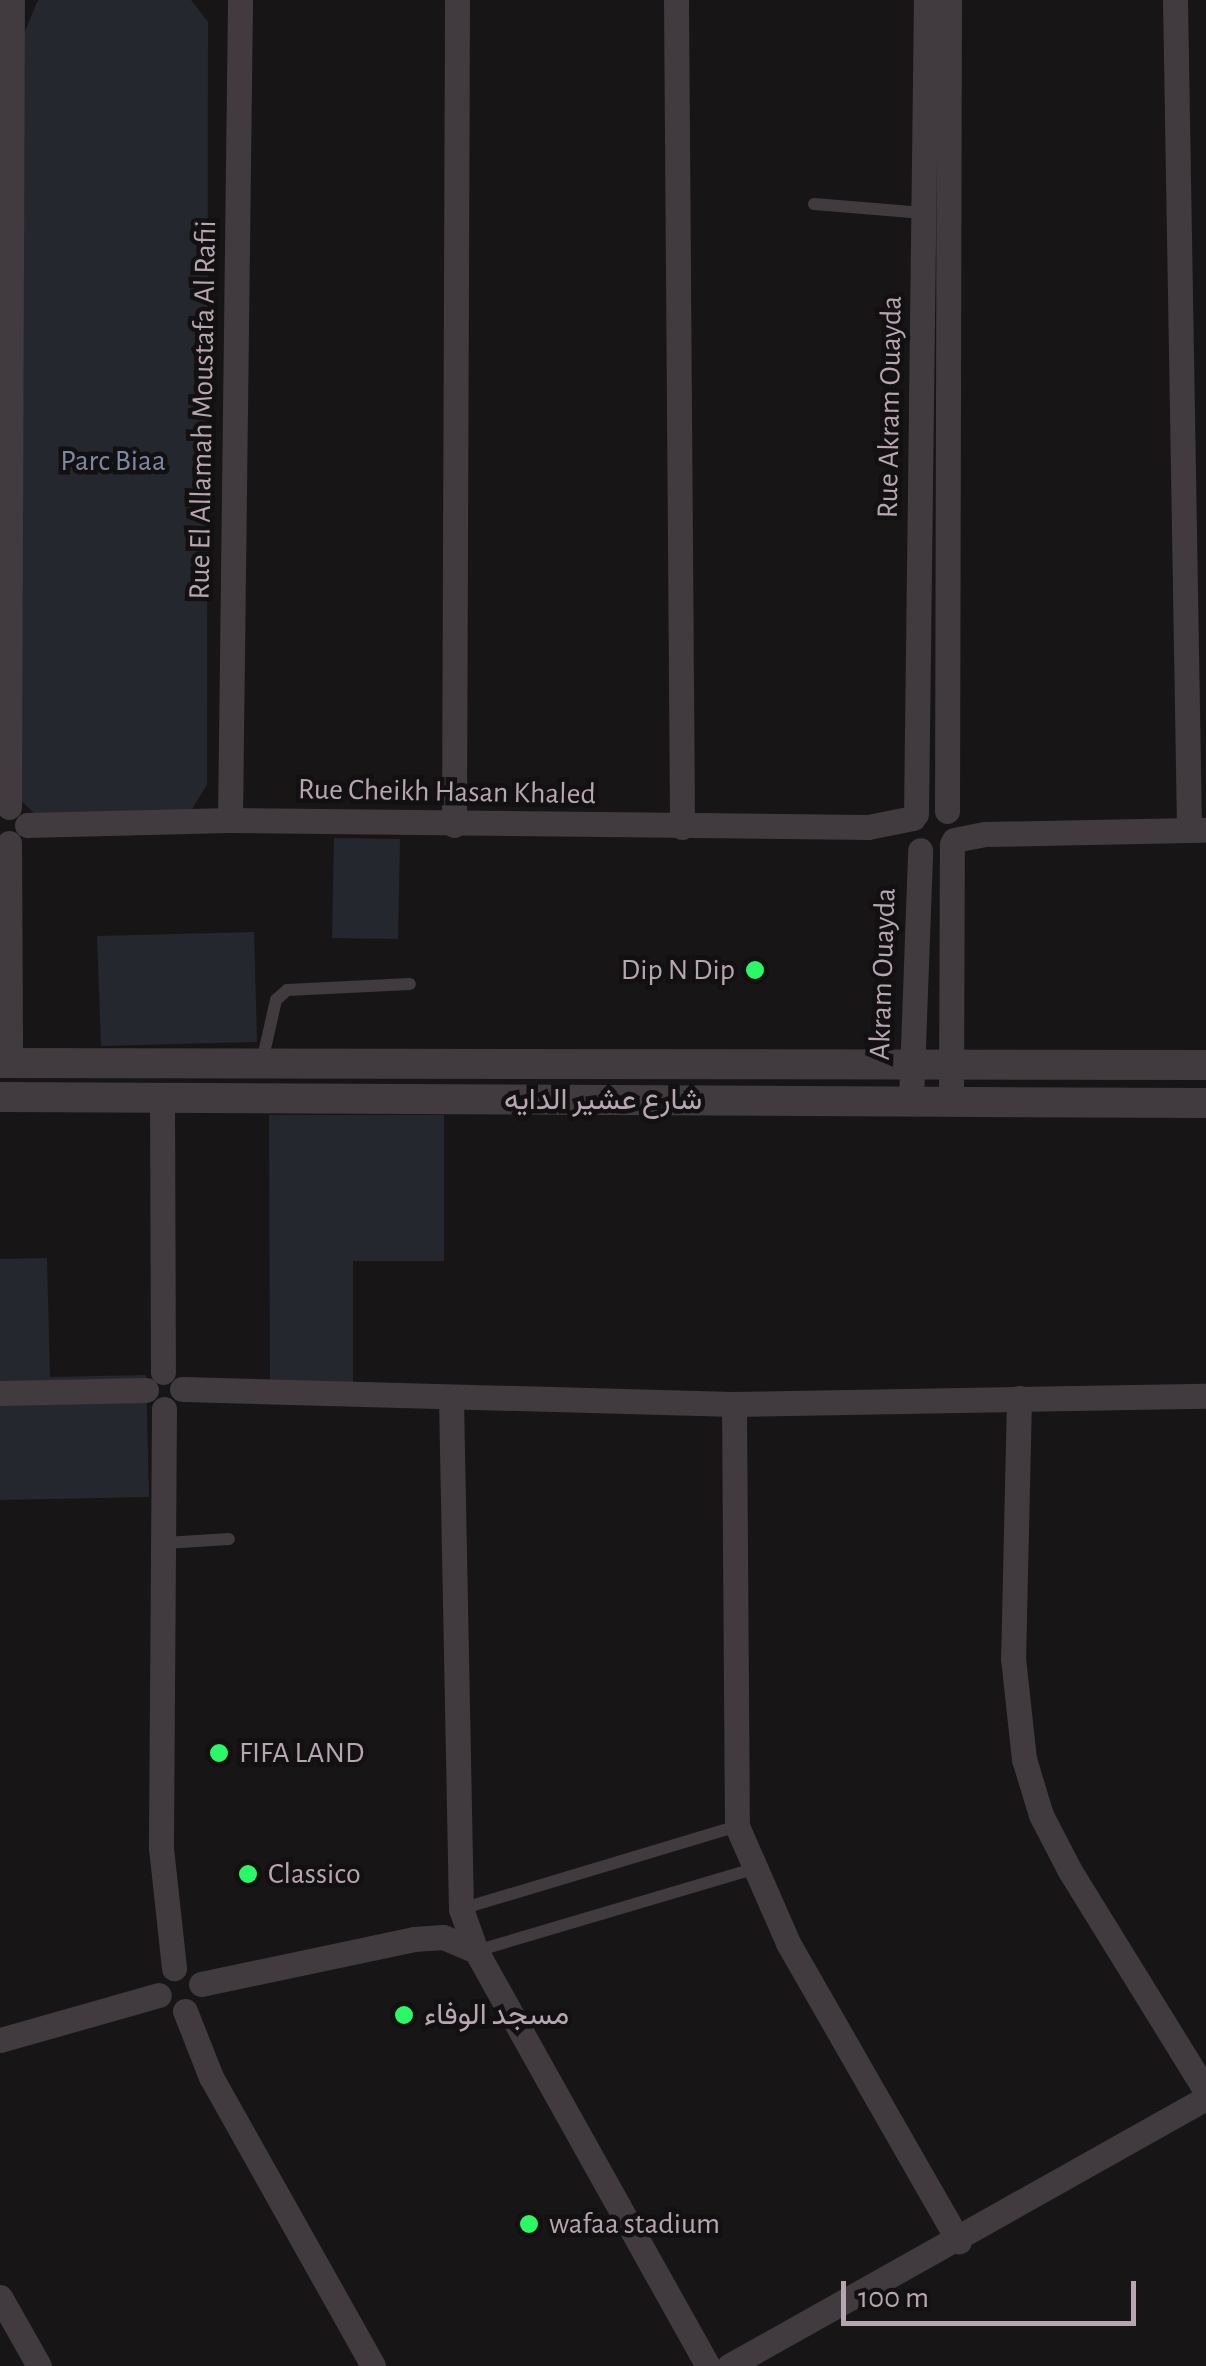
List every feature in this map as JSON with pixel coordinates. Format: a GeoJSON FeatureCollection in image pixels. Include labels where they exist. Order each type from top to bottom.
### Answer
{"type":"FeatureCollection","features":[{"type":"Feature","properties":{"kind":"street"},"geometry":{"type":"LineString","coordinates":[[5,1063],[12,0]]}},
{"type":"Feature","properties":{"kind":"street","name":"Rue El Allamah Moustafa Al Rafii"},"geometry":{"type":"LineString","coordinates":[[230,820],[240,0]]}},
{"type":"Feature","properties":{"kind":"street"},"geometry":{"type":"LineString","coordinates":[[454,826],[457,0]]}},
{"type":"Feature","properties":{"kind":"street"},"geometry":{"type":"LineString","coordinates":[[676,0],[682,827]]}},
{"type":"Feature","properties":{"kind":"street","name":"Rue Akram Ouayda"},"geometry":{"type":"LineString","coordinates":[[916,832],[926,0]]}},
{"type":"Feature","properties":{"kind":"street","name":"Rue Akram Ouayda"},"geometry":{"type":"LineString","coordinates":[[950,0],[954,1064],[951,1101]]}},
{"type":"Feature","properties":{"kind":"street"},"geometry":{"type":"LineString","coordinates":[[951,828],[940,852],[916,832],[931,807],[951,828],[985,834],[1197,830],[1175,0]]}},
{"type":"Feature","properties":{"kind":"street","name":"Rue Cheikh Hasan Khaled"},"geometry":{"type":"LineString","coordinates":[[9,825],[230,820],[454,826],[868,828],[916,832]]}},
{"type":"Feature","properties":{"kind":"street","name":"Akram Ouayda"},"geometry":{"type":"LineString","coordinates":[[911,1101],[916,832]]}},
{"type":"Feature","properties":{"kind":"street","name":"شارع عشير الدايه"},"geometry":{"type":"LineString","coordinates":[[5,1063],[1206,1065]]}},
{"type":"Feature","properties":{"kind":"street","name":"شارع عشير الدايه"},"geometry":{"type":"LineString","coordinates":[[0,1097],[1206,1102]]}},
{"type":"Feature","properties":{"kind":"street"},"geometry":{"type":"LineString","coordinates":[[162,1098],[165,1542],[160,1848],[174,1968]]}},
{"type":"Feature","properties":{"kind":"street"},"geometry":{"type":"LineString","coordinates":[[0,1393],[164,1390],[734,1404],[1206,1396]]}},
{"type":"Feature","properties":{"kind":"street"},"geometry":{"type":"LineString","coordinates":[[729,2366],[959,2241],[1206,2094],[1070,1871],[1041,1815],[1024,1759],[1014,1658],[1019,1398]]}},
{"type":"Feature","properties":{"kind":"street"},"geometry":{"type":"LineString","coordinates":[[451,1399],[461,1909],[476,1951],[708,2366]]}},
{"type":"Feature","properties":{"kind":"street"},"geometry":{"type":"LineString","coordinates":[[734,1404],[737,1826],[788,1943],[959,2241]]}},
{"type":"Feature","properties":{"kind":"street"},"geometry":{"type":"LineString","coordinates":[[443,1937],[461,1909]]}},
{"type":"Feature","properties":{"kind":"street"},"geometry":{"type":"LineString","coordinates":[[201,1984],[443,1937],[476,1951]]}},
{"type":"Feature","properties":{"kind":"street"},"geometry":{"type":"LineString","coordinates":[[174,1968],[186,1969],[201,1984],[195,2006],[185,2011],[164,2005],[159,1995],[158,1984],[174,1968]]}},
{"type":"Feature","properties":{"kind":"street"},"geometry":{"type":"LineString","coordinates":[[0,2040],[159,1995]]}},
{"type":"Feature","properties":{"kind":"street"},"geometry":{"type":"LineString","coordinates":[[185,2011],[211,2077],[374,2366]]}},
{"type":"Feature","properties":{"kind":"street"},"geometry":{"type":"LineString","coordinates":[[0,2297],[40,2366]]}},
{"type":"Feature","properties":{"kind":"lane"},"geometry":{"type":"LineString","coordinates":[[814,204],[924,213]]}},
{"type":"Feature","properties":{"kind":"lane"},"geometry":{"type":"LineString","coordinates":[[262,1062],[276,1000],[287,990],[410,984]]}},
{"type":"Feature","properties":{"kind":"lane"},"geometry":{"type":"LineString","coordinates":[[165,1542],[229,1539]]}},
{"type":"Feature","properties":{"kind":"lane"},"geometry":{"type":"LineString","coordinates":[[461,1909],[737,1826]]}},
{"type":"Feature","properties":{"kind":"lane"},"geometry":{"type":"LineString","coordinates":[[476,1951],[753,1869]]}},
{"type":"Feature","properties":{"kind":"green space","name":"Parc Biaa"},"geometry":{"type":"Polygon","coordinates":[[[38,0],[191,0],[208,22],[207,785],[185,820],[47,826],[17,797],[22,38],[38,0]]]}},
{"type":"Feature","properties":{"kind":"green space"},"geometry":{"type":"Polygon","coordinates":[[[334,838],[400,839],[398,939],[332,938],[334,838]]]}},
{"type":"Feature","properties":{"kind":"green space"},"geometry":{"type":"Polygon","coordinates":[[[254,932],[257,1042],[101,1046],[97,936],[254,932]]]}},
{"type":"Feature","properties":{"kind":"green space"},"geometry":{"type":"Polygon","coordinates":[[[269,1115],[444,1115],[444,1261],[353,1261],[353,1388],[270,1388],[269,1115]]]}},
{"type":"Feature","properties":{"kind":"green space"},"geometry":{"type":"Polygon","coordinates":[[[47,1258],[50,1377],[146,1375],[149,1497],[0,1500],[0,1259],[47,1258]]]}},
{"type":"Feature","properties":{"kind":"place","name":"Dip N Dip"},"geometry":{"type":"Point","coordinates":[755,970]}},
{"type":"Feature","properties":{"kind":"place","name":"FIFA LAND"},"geometry":{"type":"Point","coordinates":[219,1753]}},
{"type":"Feature","properties":{"kind":"place","name":"Classico"},"geometry":{"type":"Point","coordinates":[248,1874]}},
{"type":"Feature","properties":{"kind":"place","name":"مسجد الوفاء"},"geometry":{"type":"Point","coordinates":[404,2015]}},
{"type":"Feature","properties":{"kind":"place","name":"wafaa stadium"},"geometry":{"type":"Point","coordinates":[529,2224]}}]}
